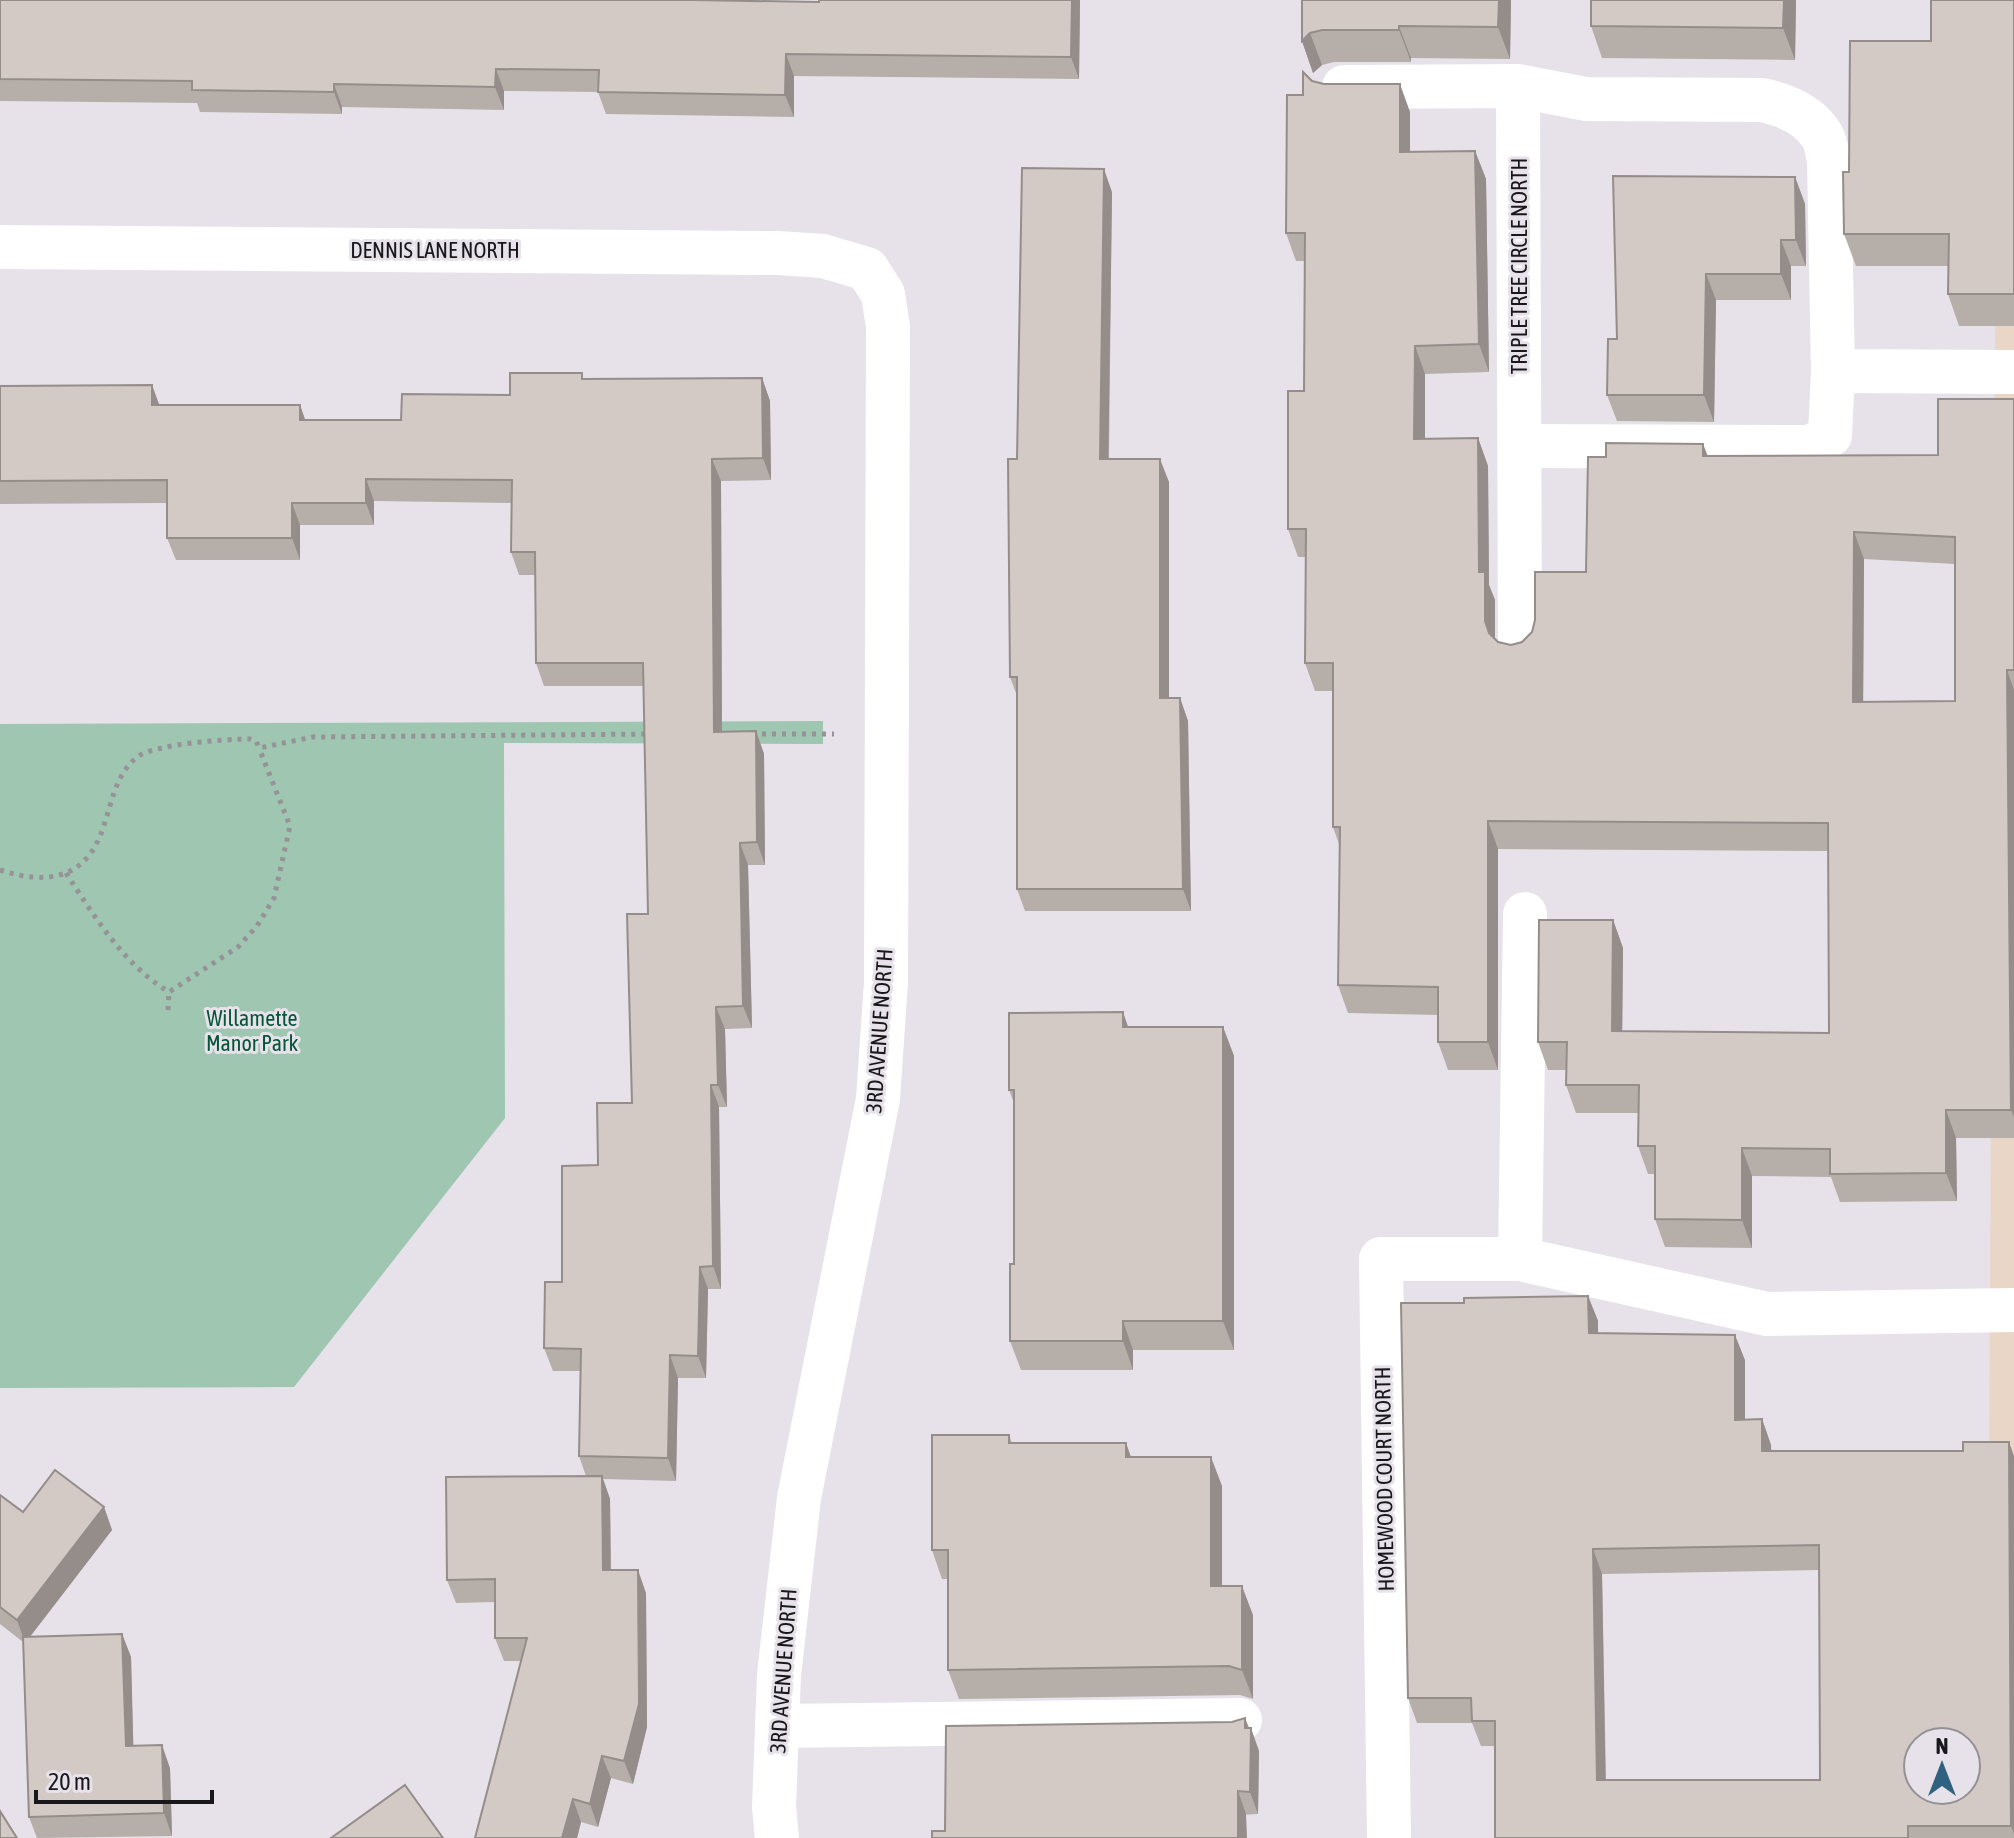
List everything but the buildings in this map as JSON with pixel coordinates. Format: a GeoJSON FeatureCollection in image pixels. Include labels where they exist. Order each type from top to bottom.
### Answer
{"type":"FeatureCollection","features":[{"type":"Feature","properties":{"kind":"street"},"geometry":{"type":"LineString","coordinates":[[1334,87],[1518,86],[1586,99],[1762,100],[1785,105],[1805,117],[1823,137],[1829,161],[1833,371],[1830,435],[1812,447],[1520,446]]}},
{"type":"Feature","properties":{"kind":"street","name":"TRIPLE TREE CIRCLE NORTH"},"geometry":{"type":"LineString","coordinates":[[1518,86],[1520,648]]}},
{"type":"Feature","properties":{"kind":"street","name":"DENNIS LANE NORTH"},"geometry":{"type":"LineString","coordinates":[[0,247],[778,253],[823,256],[867,269]]}},
{"type":"Feature","properties":{"kind":"street","name":"3RD AVENUE NORTH"},"geometry":{"type":"LineString","coordinates":[[777,1838],[774,1807],[779,1675],[799,1498],[878,1099],[886,982],[888,327],[883,294],[867,269]]}},
{"type":"Feature","properties":{"kind":"street"},"geometry":{"type":"LineString","coordinates":[[1833,371],[2014,372]]}},
{"type":"Feature","properties":{"kind":"street"},"geometry":{"type":"LineString","coordinates":[[1520,1259],[1525,914]]}},
{"type":"Feature","properties":{"kind":"street","name":"HOMEWOOD COURT NORTH"},"geometry":{"type":"LineString","coordinates":[[1389,1838],[1381,1259],[1520,1259],[1767,1314],[2014,1310]]}},
{"type":"Feature","properties":{"kind":"street"},"geometry":{"type":"LineString","coordinates":[[777,1726],[1240,1720]]}},
{"type":"Feature","properties":{"kind":"path"},"geometry":{"type":"LineString","coordinates":[[259,748],[313,737],[655,734]]}},
{"type":"Feature","properties":{"kind":"path"},"geometry":{"type":"LineString","coordinates":[[748,734],[888,734]]}},
{"type":"Feature","properties":{"kind":"path"},"geometry":{"type":"LineString","coordinates":[[0,870],[33,879],[51,879],[78,867],[91,853],[102,832],[118,782],[128,765],[140,755],[159,747],[238,739],[256,741],[290,826],[274,898],[257,926],[238,947],[169,992]]}},
{"type":"Feature","properties":{"kind":"path"},"geometry":{"type":"LineString","coordinates":[[66,873],[112,941],[140,970],[169,992]]}},
{"type":"Feature","properties":{"kind":"path"},"geometry":{"type":"LineString","coordinates":[[168,1010],[169,992]]}},
{"type":"Feature","properties":{"kind":"shaded area"},"geometry":{"type":"Polygon","coordinates":[[[1997,0],[2014,0],[2014,1838],[1987,1838],[1997,0]]]}},
{"type":"Feature","properties":{"kind":"green space","name":"Willamette Manor Park"},"geometry":{"type":"Polygon","coordinates":[[[823,721],[823,744],[504,743],[505,1118],[294,1387],[0,1388],[0,724],[823,721]]]}}]}
